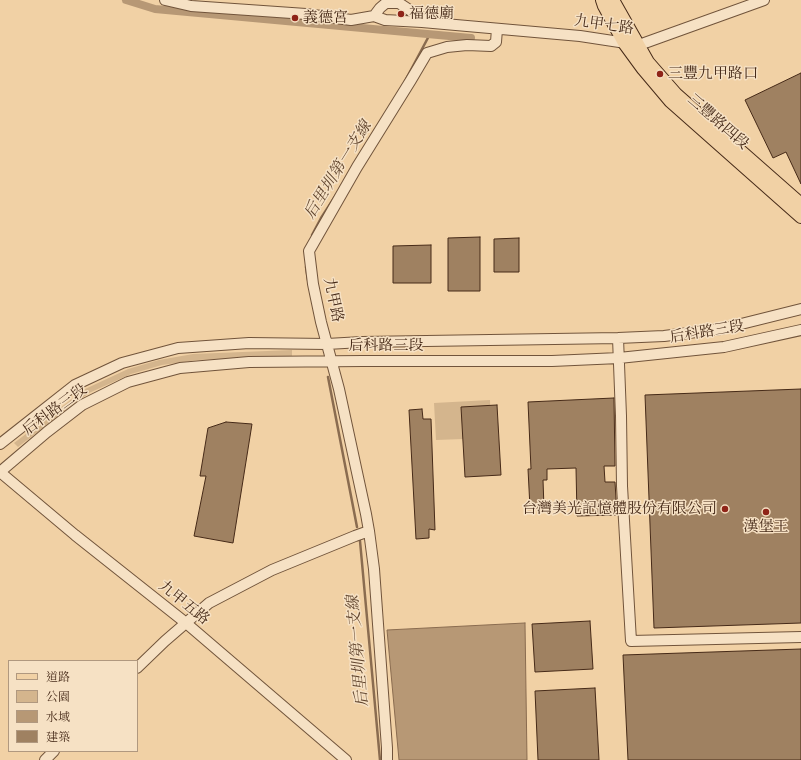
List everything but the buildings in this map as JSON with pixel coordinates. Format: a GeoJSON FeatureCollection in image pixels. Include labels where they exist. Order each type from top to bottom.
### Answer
{"type":"FeatureCollection","features":[{"type":"Feature","properties":{"kind":"main road","name":"三豐路四段"},"geometry":{"type":"LineString","coordinates":[[602,0],[624,43],[670,102],[801,217]]}},
{"type":"Feature","properties":{"kind":"main road","name":"三豐路四段"},"geometry":{"type":"LineString","coordinates":[[613,0],[648,62],[676,94],[801,204]]}},
{"type":"Feature","properties":{"kind":"street","name":"九甲七路"},"geometry":{"type":"LineString","coordinates":[[165,0],[191,6],[306,14],[351,20],[374,16],[385,20],[580,36],[639,45],[764,0]]}},
{"type":"Feature","properties":{"kind":"street","name":"九甲七路"},"geometry":{"type":"LineString","coordinates":[[374,16],[386,3],[399,3],[433,23]]}},
{"type":"Feature","properties":{"kind":"street","name":"九甲路"},"geometry":{"type":"LineString","coordinates":[[387,760],[374,576],[369,531],[339,389],[313,284],[309,251],[357,167],[427,53],[467,45],[491,46],[496,42],[497,29]]}},
{"type":"Feature","properties":{"kind":"street","name":"后科路三段"},"geometry":{"type":"LineString","coordinates":[[0,444],[75,385],[122,363],[178,348],[249,343],[327,344],[664,336],[722,329],[801,309]]}},
{"type":"Feature","properties":{"kind":"street","name":"后科路三段"},"geometry":{"type":"LineString","coordinates":[[0,472],[46,432],[82,405],[128,382],[180,368],[249,362],[552,361],[619,358],[724,347],[801,330]]}},
{"type":"Feature","properties":{"kind":"street"},"geometry":{"type":"LineString","coordinates":[[618,338],[622,486],[631,641],[801,636]]}},
{"type":"Feature","properties":{"kind":"street","name":"九甲五路"},"geometry":{"type":"LineString","coordinates":[[0,472],[186,623],[346,760]]}},
{"type":"Feature","properties":{"kind":"street"},"geometry":{"type":"LineString","coordinates":[[138,667],[165,640],[209,603],[272,570],[369,531]]}},
{"type":"Feature","properties":{"kind":"street"},"geometry":{"type":"LineString","coordinates":[[45,760],[53,752]]}},
{"type":"Feature","properties":{"kind":"green space"},"geometry":{"type":"Polygon","coordinates":[[[292,350],[292,357],[197,360],[162,365],[131,374],[89,393],[18,447],[14,443],[85,389],[128,369],[159,360],[193,354],[292,350]]]}},
{"type":"Feature","properties":{"kind":"green space"},"geometry":{"type":"Polygon","coordinates":[[[490,400],[491,438],[436,440],[434,403],[490,400]]]}},
{"type":"Feature","properties":{"kind":"water"},"geometry":{"type":"Polygon","coordinates":[[[525,623],[527,760],[399,760],[387,630],[525,623]]]}},
{"type":"Feature","properties":{"kind":"waterway"},"geometry":{"type":"LineString","coordinates":[[126,0],[155,9],[471,38]]}},
{"type":"Feature","properties":{"kind":"waterway","name":"后里圳第一支線"},"geometry":{"type":"LineString","coordinates":[[405,81],[430,34]]}},
{"type":"Feature","properties":{"kind":"waterway","name":"后里圳第一支線"},"geometry":{"type":"LineString","coordinates":[[312,235],[336,195]]}},
{"type":"Feature","properties":{"kind":"waterway","name":"后里圳第一支線"},"geometry":{"type":"LineString","coordinates":[[306,267],[308,280]]}},
{"type":"Feature","properties":{"kind":"waterway","name":"后里圳第一支線"},"geometry":{"type":"LineString","coordinates":[[328,377],[357,527]]}},
{"type":"Feature","properties":{"kind":"waterway","name":"后里圳第一支線"},"geometry":{"type":"LineString","coordinates":[[360,541],[380,760]]}},
{"type":"Feature","properties":{"kind":"place","name":"福德廟"},"geometry":{"type":"Point","coordinates":[401,14]}},
{"type":"Feature","properties":{"kind":"place","name":"義德宮"},"geometry":{"type":"Point","coordinates":[295,18]}},
{"type":"Feature","properties":{"kind":"place","name":"三豐九甲路口"},"geometry":{"type":"Point","coordinates":[660,74]}},
{"type":"Feature","properties":{"kind":"place","name":"台灣美光記憶體股份有限公司"},"geometry":{"type":"Point","coordinates":[725,509]}},
{"type":"Feature","properties":{"kind":"place","name":"漢堡王"},"geometry":{"type":"Point","coordinates":[766,512]}}]}
